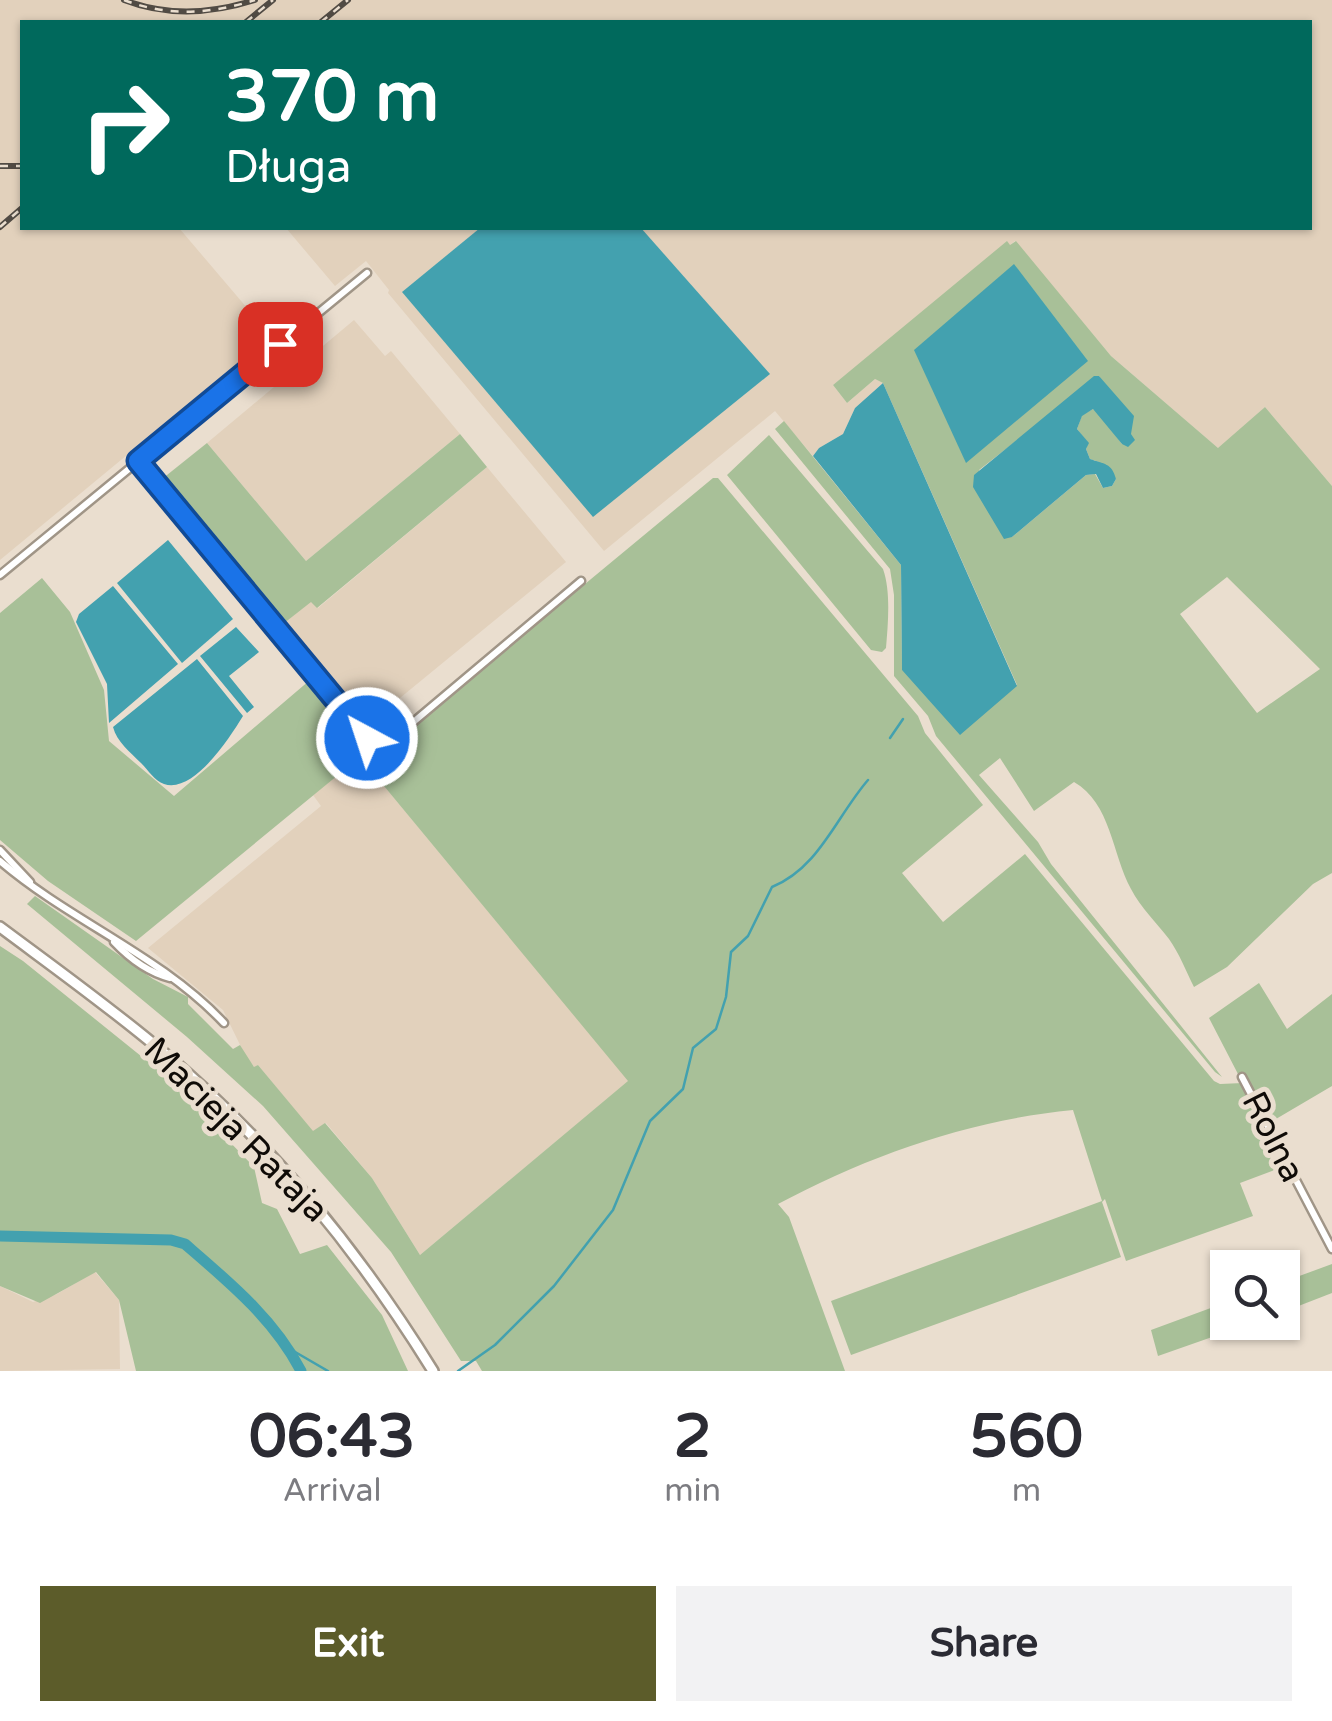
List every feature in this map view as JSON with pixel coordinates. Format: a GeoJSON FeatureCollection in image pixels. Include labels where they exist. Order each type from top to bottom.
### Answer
{"type":"FeatureCollection","features":[{"type":"Feature","properties":{"kind":"main road","name":"Macieja Rataja"},"geometry":{"type":"LineString","coordinates":[[0,927],[130,1024],[237,1121],[330,1224],[433,1371]]}},
{"type":"Feature","properties":{"kind":"street"},"geometry":{"type":"LineString","coordinates":[[0,576],[367,274]]}},
{"type":"Feature","properties":{"kind":"street"},"geometry":{"type":"LineString","coordinates":[[138,461],[367,738],[379,744],[392,740],[581,580]]}},
{"type":"Feature","properties":{"kind":"street"},"geometry":{"type":"LineString","coordinates":[[0,850],[31,883]]}},
{"type":"Feature","properties":{"kind":"street"},"geometry":{"type":"LineString","coordinates":[[0,861],[112,940],[127,956],[154,974],[171,978],[224,1023]]}},
{"type":"Feature","properties":{"kind":"street","name":"Rolna"},"geometry":{"type":"LineString","coordinates":[[1242,1078],[1332,1249]]}},
{"type":"Feature","properties":{"kind":"shaded area"},"geometry":{"type":"Polygon","coordinates":[[[0,0],[1332,0],[1332,486],[1265,407],[1219,449],[1111,356],[1015,241],[833,385],[847,403],[875,379],[883,383],[855,408],[843,434],[813,456],[775,411],[604,551],[388,293],[366,261],[335,286],[288,230],[1312,230],[1312,20],[20,20],[20,230],[181,230],[270,335],[271,341],[219,379],[0,560],[0,0]]]}},
{"type":"Feature","properties":{"kind":"shaded area"},"geometry":{"type":"Polygon","coordinates":[[[354,320],[385,356],[391,351],[460,434],[306,561],[207,443],[354,320]]]}},
{"type":"Feature","properties":{"kind":"shaded area"},"geometry":{"type":"Polygon","coordinates":[[[487,467],[566,562],[367,725],[283,624],[311,601],[318,608],[487,467]]]}},
{"type":"Feature","properties":{"kind":"shaded area"},"geometry":{"type":"Polygon","coordinates":[[[360,757],[629,1081],[420,1255],[372,1178],[326,1123],[313,1132],[258,1065],[255,1068],[245,1055],[223,1010],[148,948],[321,806],[313,795],[360,757]]]}},
{"type":"Feature","properties":{"kind":"shaded area"},"geometry":{"type":"Polygon","coordinates":[[[95,1272],[119,1300],[120,1369],[0,1371],[0,1286],[33,1302],[57,1294],[95,1272]]]}},
{"type":"Feature","properties":{"kind":"green space"},"geometry":{"type":"Polygon","coordinates":[[[1007,241],[1010,245],[1016,241],[1111,356],[1218,448],[1265,407],[1332,486],[1332,873],[1313,884],[1227,967],[1194,987],[1173,944],[1131,889],[1103,816],[1086,791],[1074,782],[1034,811],[1000,758],[979,775],[1038,842],[1051,864],[1222,1077],[936,736],[928,716],[894,676],[894,595],[890,569],[775,429],[784,421],[901,565],[902,670],[1017,685],[883,383],[875,379],[847,403],[833,385],[1007,241]],[[1099,376],[979,470],[1012,537],[1086,475],[1095,474],[1103,488],[1112,486],[1116,479],[1099,462],[1090,459],[1088,443],[1077,429],[1082,415],[1093,409],[1122,444],[1131,434],[1099,376]],[[1227,577],[1180,614],[1257,713],[1320,669],[1227,577]]]}},
{"type":"Feature","properties":{"kind":"green space"},"geometry":{"type":"Polygon","coordinates":[[[460,434],[487,467],[317,608],[311,602],[283,624],[162,479],[207,443],[306,561],[460,434]]]}},
{"type":"Feature","properties":{"kind":"green space"},"geometry":{"type":"Polygon","coordinates":[[[769,435],[883,569],[888,608],[886,648],[882,652],[871,650],[727,475],[769,435]]]}},
{"type":"Feature","properties":{"kind":"green space"},"geometry":{"type":"Polygon","coordinates":[[[713,478],[718,478],[918,716],[925,733],[983,805],[902,873],[943,922],[1025,854],[1214,1081],[1243,1083],[1285,1166],[1240,1183],[1253,1216],[1126,1261],[1105,1199],[1102,1202],[1121,1257],[851,1355],[831,1301],[1102,1201],[1073,1110],[958,1131],[884,1155],[778,1204],[789,1217],[845,1371],[482,1371],[476,1361],[461,1361],[391,1252],[263,1106],[187,1037],[27,904],[35,896],[153,979],[188,997],[188,1004],[233,1049],[240,1045],[254,1067],[258,1065],[313,1131],[325,1123],[372,1178],[420,1255],[628,1081],[360,757],[136,941],[48,881],[0,840],[0,613],[42,578],[70,612],[104,690],[109,741],[174,796],[310,680],[368,749],[387,748],[713,478]]]}},
{"type":"Feature","properties":{"kind":"green space"},"geometry":{"type":"Polygon","coordinates":[[[0,946],[167,1077],[254,1167],[262,1203],[277,1209],[300,1254],[327,1245],[382,1315],[408,1371],[136,1371],[119,1300],[96,1272],[40,1303],[0,1286],[0,946]]]}},
{"type":"Feature","properties":{"kind":"green space"},"geometry":{"type":"Polygon","coordinates":[[[1259,983],[1287,1029],[1332,994],[1332,1086],[1269,1123],[1209,1018],[1259,983]]]}},
{"type":"Feature","properties":{"kind":"green space"},"geometry":{"type":"Polygon","coordinates":[[[1332,1264],[1332,1293],[1300,1305],[1300,1276],[1332,1264]]]}},
{"type":"Feature","properties":{"kind":"green space"},"geometry":{"type":"Polygon","coordinates":[[[1210,1308],[1210,1338],[1158,1356],[1151,1330],[1210,1308]]]}},
{"type":"Feature","properties":{"kind":"water"},"geometry":{"type":"Polygon","coordinates":[[[478,230],[643,230],[770,374],[593,517],[402,292],[478,230]]]}},
{"type":"Feature","properties":{"kind":"water"},"geometry":{"type":"Polygon","coordinates":[[[1014,264],[1088,361],[966,463],[914,350],[1014,264]]]}},
{"type":"Feature","properties":{"kind":"water"},"geometry":{"type":"Polygon","coordinates":[[[1094,376],[1099,376],[1134,416],[1131,434],[1135,440],[1128,447],[1093,409],[1082,416],[1077,429],[1089,443],[1086,449],[1090,459],[1110,467],[1116,479],[1112,486],[1103,488],[1096,474],[1086,475],[1012,537],[1004,539],[973,487],[974,475],[1094,376]]]}},
{"type":"Feature","properties":{"kind":"water"},"geometry":{"type":"Polygon","coordinates":[[[883,383],[1017,686],[960,735],[902,670],[901,565],[813,456],[843,434],[855,408],[883,383]]]}},
{"type":"Feature","properties":{"kind":"water"},"geometry":{"type":"Polygon","coordinates":[[[168,540],[233,619],[182,663],[117,583],[168,540]]]}},
{"type":"Feature","properties":{"kind":"water"},"geometry":{"type":"Polygon","coordinates":[[[113,586],[178,664],[109,723],[107,684],[76,622],[79,614],[113,586]]]}},
{"type":"Feature","properties":{"kind":"water"},"geometry":{"type":"Polygon","coordinates":[[[236,627],[259,652],[229,676],[254,707],[247,713],[200,656],[236,627]]]}},
{"type":"Feature","properties":{"kind":"water"},"geometry":{"type":"Polygon","coordinates":[[[197,659],[243,716],[199,772],[187,781],[164,784],[124,746],[113,727],[197,659]]]}},
{"type":"Feature","properties":{"kind":"waterway"},"geometry":{"type":"LineString","coordinates":[[890,738],[903,719]]}},
{"type":"Feature","properties":{"kind":"waterway"},"geometry":{"type":"LineString","coordinates":[[458,1371],[495,1345],[554,1286],[613,1210],[650,1121],[683,1089],[693,1048],[716,1029],[726,997],[731,952],[748,936],[772,887],[815,855],[868,780]]}},
{"type":"Feature","properties":{"kind":"waterway"},"geometry":{"type":"LineString","coordinates":[[0,1236],[171,1240],[185,1244],[264,1318],[301,1371]]}},
{"type":"Feature","properties":{"kind":"waterway"},"geometry":{"type":"LineString","coordinates":[[290,1349],[328,1371]]}},
{"type":"Feature","properties":{"kind":"railway"},"geometry":{"type":"LineString","coordinates":[[124,0],[190,12],[255,0]]}},
{"type":"Feature","properties":{"kind":"railway"},"geometry":{"type":"LineString","coordinates":[[248,20],[273,0]]}},
{"type":"Feature","properties":{"kind":"railway"},"geometry":{"type":"LineString","coordinates":[[323,20],[348,0]]}},
{"type":"Feature","properties":{"kind":"railway"},"geometry":{"type":"LineString","coordinates":[[0,166],[20,166]]}},
{"type":"Feature","properties":{"kind":"railway"},"geometry":{"type":"LineString","coordinates":[[0,227],[20,210]]}},
{"type":"Feature","properties":{"kind":"route"},"geometry":{"type":"LineString","coordinates":[[280,344],[138,461],[367,738]]}}]}
